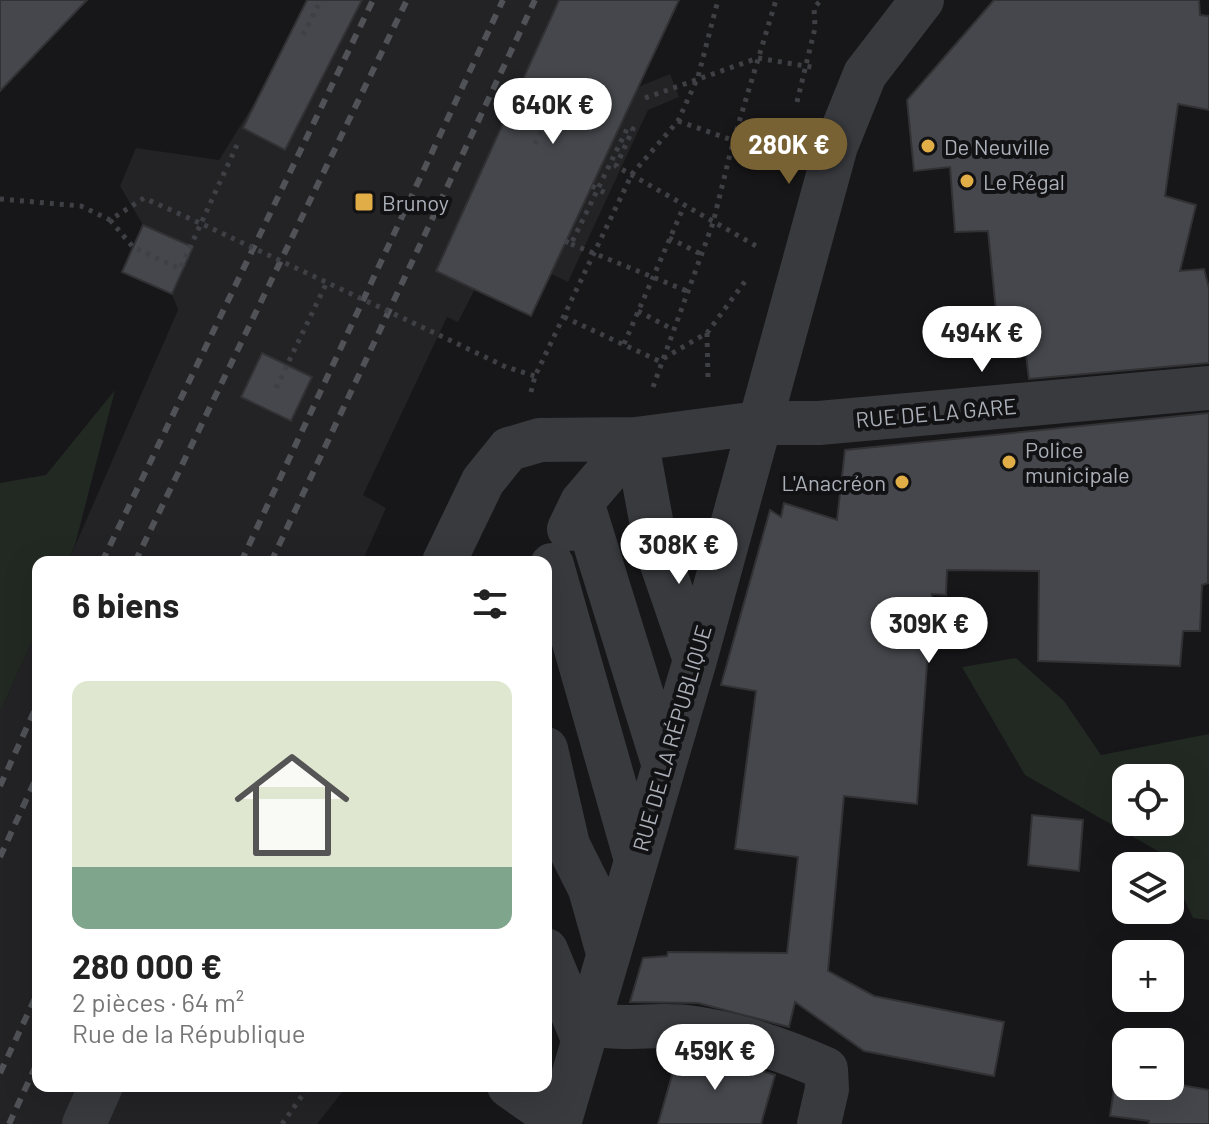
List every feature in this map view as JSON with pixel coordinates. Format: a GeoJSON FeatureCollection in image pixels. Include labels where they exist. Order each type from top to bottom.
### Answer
{"type":"FeatureCollection","features":[{"type":"Feature","properties":{"kind":"street","name":"RUE DE LA RÉPUBLIQUE"},"geometry":{"type":"LineString","coordinates":[[559,1122],[695,660],[836,146],[865,74],[922,0]]}},
{"type":"Feature","properties":{"kind":"street","name":"RUE DE LA GARE"},"geometry":{"type":"LineString","coordinates":[[447,556],[483,481],[509,449],[540,440],[636,439],[758,423],[819,423],[1209,388]]}},
{"type":"Feature","properties":{"kind":"street"},"geometry":{"type":"LineString","coordinates":[[552,565],[582,502],[636,439]]}},
{"type":"Feature","properties":{"kind":"street"},"geometry":{"type":"LineString","coordinates":[[636,439],[656,547],[695,660]]}},
{"type":"Feature","properties":{"kind":"street"},"geometry":{"type":"LineString","coordinates":[[582,502],[664,766]]}},
{"type":"Feature","properties":{"kind":"street"},"geometry":{"type":"LineString","coordinates":[[552,581],[636,860]]}},
{"type":"Feature","properties":{"kind":"street"},"geometry":{"type":"LineString","coordinates":[[552,775],[568,845],[590,889],[608,953]]}},
{"type":"Feature","properties":{"kind":"street"},"geometry":{"type":"LineString","coordinates":[[552,962],[586,1031],[692,1027],[782,1049],[826,1069],[827,1089],[812,1123]]}},
{"type":"Feature","properties":{"kind":"street"},"geometry":{"type":"LineString","coordinates":[[84,1124],[98,1092]]}},
{"type":"Feature","properties":{"kind":"street"},"geometry":{"type":"LineString","coordinates":[[517,1092],[559,1122]]}},
{"type":"Feature","properties":{"kind":"street"},"geometry":{"type":"LineString","coordinates":[[550,1092],[559,1122]]}},
{"type":"Feature","properties":{"kind":"path"},"geometry":{"type":"LineString","coordinates":[[303,35],[321,0]]}},
{"type":"Feature","properties":{"kind":"path"},"geometry":{"type":"LineString","coordinates":[[110,220],[144,198],[506,367],[535,376],[632,174],[678,121],[698,77],[718,0]]}},
{"type":"Feature","properties":{"kind":"path"},"geometry":{"type":"LineString","coordinates":[[636,439],[659,361],[713,223],[733,142],[776,0]]}},
{"type":"Feature","properties":{"kind":"path"},"geometry":{"type":"LineString","coordinates":[[794,112],[815,28],[814,8],[821,0]]}},
{"type":"Feature","properties":{"kind":"path"},"geometry":{"type":"LineString","coordinates":[[645,98],[758,58],[819,68]]}},
{"type":"Feature","properties":{"kind":"path"},"geometry":{"type":"LineString","coordinates":[[535,144],[564,82]]}},
{"type":"Feature","properties":{"kind":"path"},"geometry":{"type":"LineString","coordinates":[[678,121],[795,161]]}},
{"type":"Feature","properties":{"kind":"path"},"geometry":{"type":"LineString","coordinates":[[687,291],[568,243],[628,127],[633,129],[616,166],[770,253]]}},
{"type":"Feature","properties":{"kind":"path"},"geometry":{"type":"LineString","coordinates":[[779,173],[787,142]]}},
{"type":"Feature","properties":{"kind":"path"},"geometry":{"type":"LineString","coordinates":[[0,199],[81,206],[110,220],[133,247],[180,269],[237,145]]}},
{"type":"Feature","properties":{"kind":"path"},"geometry":{"type":"LineString","coordinates":[[595,188],[609,195]]}},
{"type":"Feature","properties":{"kind":"path"},"geometry":{"type":"LineString","coordinates":[[624,344],[684,206]]}},
{"type":"Feature","properties":{"kind":"path"},"geometry":{"type":"LineString","coordinates":[[754,262],[763,233]]}},
{"type":"Feature","properties":{"kind":"path"},"geometry":{"type":"LineString","coordinates":[[669,238],[701,254]]}},
{"type":"Feature","properties":{"kind":"path"},"geometry":{"type":"LineString","coordinates":[[659,361],[707,333],[750,276]]}},
{"type":"Feature","properties":{"kind":"path"},"geometry":{"type":"LineString","coordinates":[[276,388],[327,282]]}},
{"type":"Feature","properties":{"kind":"path"},"geometry":{"type":"LineString","coordinates":[[638,311],[672,329]]}},
{"type":"Feature","properties":{"kind":"path"},"geometry":{"type":"LineString","coordinates":[[564,317],[659,361]]}},
{"type":"Feature","properties":{"kind":"path"},"geometry":{"type":"LineString","coordinates":[[707,333],[709,385]]}},
{"type":"Feature","properties":{"kind":"path"},"geometry":{"type":"LineString","coordinates":[[282,1124],[305,1092]]}},
{"type":"Feature","properties":{"kind":"shaded area"},"geometry":{"type":"Polygon","coordinates":[[[307,0],[665,0],[638,87],[670,74],[679,97],[648,110],[568,282],[551,274],[531,316],[475,289],[458,322],[447,317],[363,495],[386,508],[365,556],[71,556],[178,310],[172,294],[122,272],[143,225],[120,186],[136,148],[219,160],[253,105],[307,0]]]}},
{"type":"Feature","properties":{"kind":"shaded area"},"geometry":{"type":"Polygon","coordinates":[[[115,390],[70,556],[32,556],[32,641],[0,712],[0,483],[46,475],[115,390]]]}},
{"type":"Feature","properties":{"kind":"shaded area"},"geometry":{"type":"Polygon","coordinates":[[[32,641],[32,1092],[342,1092],[317,1124],[0,1124],[0,712],[32,641]]]}},
{"type":"Feature","properties":{"kind":"shaded area"},"geometry":{"type":"Polygon","coordinates":[[[1016,658],[1064,701],[1101,755],[1209,734],[1209,920],[1193,918],[1184,899],[1184,852],[1160,852],[1132,836],[1184,836],[1184,764],[1112,764],[1112,825],[1025,775],[962,667],[1016,658]]]}},
{"type":"Feature","properties":{"kind":"building"},"geometry":{"type":"Polygon","coordinates":[[[0,0],[87,0],[0,91],[0,0]]]}},
{"type":"Feature","properties":{"kind":"building"},"geometry":{"type":"Polygon","coordinates":[[[307,0],[362,0],[285,150],[243,128],[307,0]]]}},
{"type":"Feature","properties":{"kind":"building"},"geometry":{"type":"Polygon","coordinates":[[[559,0],[679,0],[531,316],[436,271],[559,0]]]}},
{"type":"Feature","properties":{"kind":"building"},"geometry":{"type":"Polygon","coordinates":[[[994,0],[1199,0],[1200,15],[1209,16],[1209,110],[1178,104],[1165,196],[1196,205],[1180,271],[1204,269],[1209,288],[1209,363],[1029,379],[1023,330],[998,331],[988,231],[955,232],[950,167],[914,171],[907,100],[994,0]]]}},
{"type":"Feature","properties":{"kind":"building"},"geometry":{"type":"Polygon","coordinates":[[[143,225],[193,247],[172,294],[122,272],[143,225]]]}},
{"type":"Feature","properties":{"kind":"building"},"geometry":{"type":"Polygon","coordinates":[[[262,353],[312,377],[291,421],[241,397],[262,353]]]}},
{"type":"Feature","properties":{"kind":"building"},"geometry":{"type":"Polygon","coordinates":[[[1209,413],[1208,583],[1202,585],[1200,631],[1183,631],[1180,666],[1038,661],[1039,571],[947,570],[946,595],[932,594],[917,804],[844,796],[828,971],[874,996],[1004,1022],[994,1076],[864,1051],[795,1002],[789,1027],[698,1003],[630,1002],[643,958],[667,956],[668,952],[787,953],[798,857],[735,849],[756,691],[721,685],[770,510],[781,517],[784,503],[837,520],[845,450],[1209,413]]]}},
{"type":"Feature","properties":{"kind":"building"},"geometry":{"type":"Polygon","coordinates":[[[1032,815],[1083,820],[1079,871],[1028,865],[1032,815]]]}},
{"type":"Feature","properties":{"kind":"building"},"geometry":{"type":"Polygon","coordinates":[[[679,1051],[722,1059],[775,1075],[761,1124],[658,1124],[679,1051]]]}},
{"type":"Feature","properties":{"kind":"building"},"geometry":{"type":"Polygon","coordinates":[[[1184,1086],[1209,1090],[1209,1124],[1149,1124],[1149,1121],[1110,1116],[1112,1100],[1184,1100],[1184,1086]]]}},
{"type":"Feature","properties":{"kind":"railway"},"geometry":{"type":"LineString","coordinates":[[105,556],[373,0]]}},
{"type":"Feature","properties":{"kind":"railway"},"geometry":{"type":"LineString","coordinates":[[138,556],[407,0]]}},
{"type":"Feature","properties":{"kind":"railway"},"geometry":{"type":"LineString","coordinates":[[244,556],[503,0]]}},
{"type":"Feature","properties":{"kind":"railway"},"geometry":{"type":"LineString","coordinates":[[274,556],[535,0]]}},
{"type":"Feature","properties":{"kind":"railway"},"geometry":{"type":"LineString","coordinates":[[0,786],[32,716]]}},
{"type":"Feature","properties":{"kind":"railway"},"geometry":{"type":"LineString","coordinates":[[0,857],[32,787]]}},
{"type":"Feature","properties":{"kind":"railway"},"geometry":{"type":"LineString","coordinates":[[0,1073],[32,1005]]}},
{"type":"Feature","properties":{"kind":"railway"},"geometry":{"type":"LineString","coordinates":[[9,1124],[32,1074]]}},
{"type":"Feature","properties":{"kind":"place","name":"De Neuville"},"geometry":{"type":"Point","coordinates":[928,146]}},
{"type":"Feature","properties":{"kind":"place","name":"Le Régal"},"geometry":{"type":"Point","coordinates":[967,181]}},
{"type":"Feature","properties":{"kind":"place","name":"Brunoy"},"geometry":{"type":"Point","coordinates":[364,202]}},
{"type":"Feature","properties":{"kind":"place","name":"Police municipale"},"geometry":{"type":"Point","coordinates":[1009,462]}},
{"type":"Feature","properties":{"kind":"place","name":"L'Anacréon"},"geometry":{"type":"Point","coordinates":[902,482]}}]}
